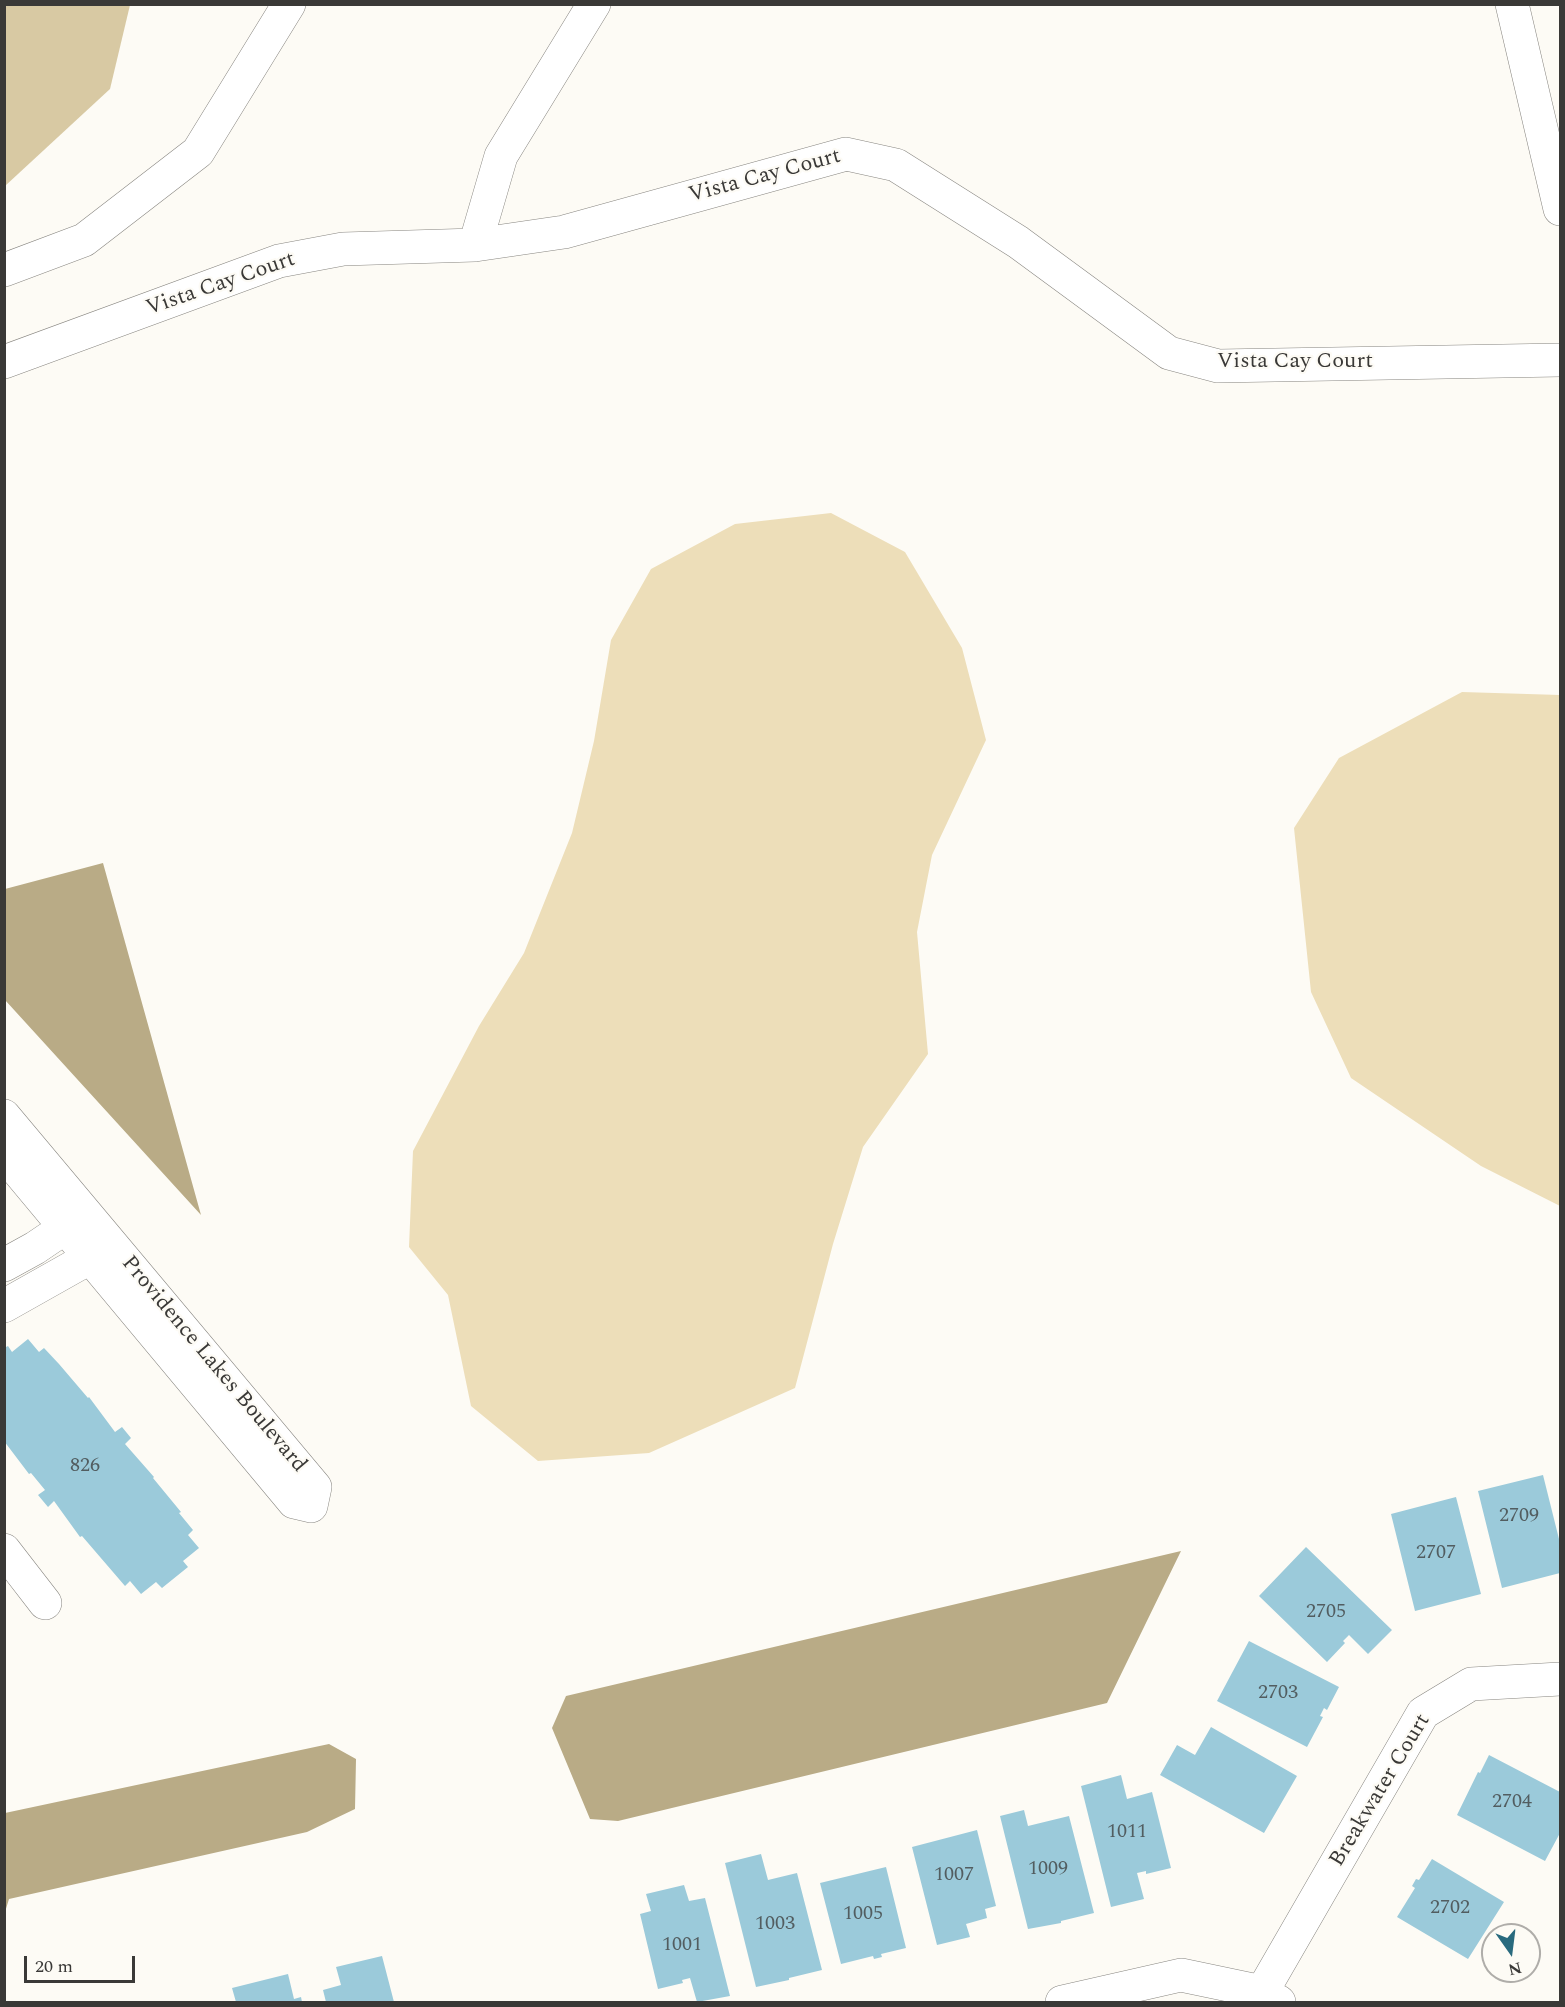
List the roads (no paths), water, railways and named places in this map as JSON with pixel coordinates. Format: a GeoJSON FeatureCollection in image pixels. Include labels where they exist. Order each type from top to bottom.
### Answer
{"type":"FeatureCollection","features":[{"type":"Feature","properties":{"kind":"street"},"geometry":{"type":"LineString","coordinates":[[4,270],[84,240],[198,152],[289,4]]}},
{"type":"Feature","properties":{"kind":"street"},"geometry":{"type":"LineString","coordinates":[[475,245],[501,156],[594,4]]}},
{"type":"Feature","properties":{"kind":"street"},"geometry":{"type":"LineString","coordinates":[[1512,4],[1560,209]]}},
{"type":"Feature","properties":{"kind":"street","name":"Vista Cay Court"},"geometry":{"type":"LineString","coordinates":[[4,362],[279,261],[343,249],[475,245],[564,232],[846,154],[896,165],[1018,242],[1169,353],[1218,366],[1560,360]]}},
{"type":"Feature","properties":{"kind":"street","name":"Providence Lakes Boulevard"},"geometry":{"type":"LineString","coordinates":[[4,1116],[315,1487],[311,1506],[294,1503],[4,1154]]}},
{"type":"Feature","properties":{"kind":"street"},"geometry":{"type":"LineString","coordinates":[[4,1265],[66,1227]]}},
{"type":"Feature","properties":{"kind":"street"},"geometry":{"type":"LineString","coordinates":[[4,1306],[91,1257]]}},
{"type":"Feature","properties":{"kind":"street"},"geometry":{"type":"LineString","coordinates":[[4,1550],[45,1603]]}},
{"type":"Feature","properties":{"kind":"street","name":"Breakwater Court"},"geometry":{"type":"LineString","coordinates":[[1270,1997],[1423,1713],[1471,1684],[1560,1679]]}},
{"type":"Feature","properties":{"kind":"street"},"geometry":{"type":"LineString","coordinates":[[1062,2002],[1181,1975],[1270,1997]]}}]}
